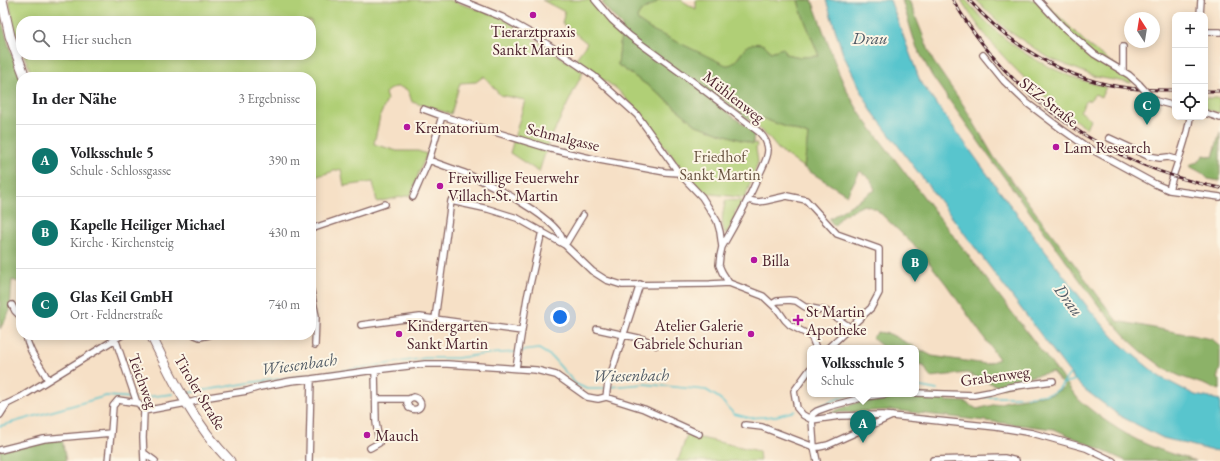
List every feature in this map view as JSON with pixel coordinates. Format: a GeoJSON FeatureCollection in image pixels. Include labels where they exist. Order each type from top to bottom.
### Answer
{"type":"FeatureCollection","features":[{"type":"Feature","properties":{"kind":"main road"},"geometry":{"type":"LineString","coordinates":[[2,0],[10,36],[16,52]]}},
{"type":"Feature","properties":{"kind":"main road"},"geometry":{"type":"LineString","coordinates":[[19,60],[23,72]]}},
{"type":"Feature","properties":{"kind":"main road","name":"Tiroler Straße"},"geometry":{"type":"LineString","coordinates":[[153,340],[186,402],[217,447],[230,461]]}},
{"type":"Feature","properties":{"kind":"street"},"geometry":{"type":"LineString","coordinates":[[460,0],[502,17],[534,35],[594,76],[637,115],[679,173],[702,196],[717,221],[722,247],[720,265],[722,272],[729,283]]}},
{"type":"Feature","properties":{"kind":"street","name":"Mühlenweg"},"geometry":{"type":"LineString","coordinates":[[595,0],[612,20],[630,36],[718,100],[763,136],[767,144],[768,152],[766,161],[748,200],[722,247]]}},
{"type":"Feature","properties":{"kind":"street"},"geometry":{"type":"LineString","coordinates":[[1038,0],[1062,26],[1094,54],[1129,75],[1156,101],[1172,105]]}},
{"type":"Feature","properties":{"kind":"street"},"geometry":{"type":"LineString","coordinates":[[1200,12],[1201,0]]}},
{"type":"Feature","properties":{"kind":"street"},"geometry":{"type":"LineString","coordinates":[[1208,32],[1220,32]]}},
{"type":"Feature","properties":{"kind":"street"},"geometry":{"type":"LineString","coordinates":[[1123,46],[1123,72]]}},
{"type":"Feature","properties":{"kind":"street","name":"SEZ-Straße"},"geometry":{"type":"LineString","coordinates":[[983,55],[1009,87],[1027,103],[1087,147],[1169,190],[1220,197]]}},
{"type":"Feature","properties":{"kind":"street","name":"Schmalgasse"},"geometry":{"type":"LineString","coordinates":[[423,109],[551,149],[594,159],[665,172],[679,173]]}},
{"type":"Feature","properties":{"kind":"street"},"geometry":{"type":"LineString","coordinates":[[1208,114],[1220,118]]}},
{"type":"Feature","properties":{"kind":"street"},"geometry":{"type":"LineString","coordinates":[[413,197],[429,160],[442,116]]}},
{"type":"Feature","properties":{"kind":"street"},"geometry":{"type":"LineString","coordinates":[[1169,190],[1172,176],[1189,127],[1190,120]]}},
{"type":"Feature","properties":{"kind":"street"},"geometry":{"type":"LineString","coordinates":[[1109,138],[1148,156],[1160,158],[1168,157],[1178,160]]}},
{"type":"Feature","properties":{"kind":"street"},"geometry":{"type":"LineString","coordinates":[[429,160],[467,174],[525,204],[547,221],[563,240],[564,244]]}},
{"type":"Feature","properties":{"kind":"street"},"geometry":{"type":"LineString","coordinates":[[748,200],[765,202],[787,196],[806,200],[837,234],[879,249],[879,293],[871,308],[831,345]]}},
{"type":"Feature","properties":{"kind":"street"},"geometry":{"type":"LineString","coordinates":[[435,319],[451,201],[488,209],[517,218],[564,244],[592,271],[606,280],[622,285],[729,283],[763,296],[778,310],[790,325],[812,338],[815,345]]}},
{"type":"Feature","properties":{"kind":"street"},"geometry":{"type":"LineString","coordinates":[[316,227],[385,204]]}},
{"type":"Feature","properties":{"kind":"street"},"geometry":{"type":"LineString","coordinates":[[564,244],[583,215]]}},
{"type":"Feature","properties":{"kind":"street"},"geometry":{"type":"LineString","coordinates":[[516,368],[527,298],[542,231]]}},
{"type":"Feature","properties":{"kind":"street"},"geometry":{"type":"LineString","coordinates":[[144,411],[291,381],[425,364],[536,370],[556,375],[587,397],[598,399],[606,394],[623,334],[640,284]]}},
{"type":"Feature","properties":{"kind":"street"},"geometry":{"type":"LineString","coordinates":[[772,304],[777,301],[796,301],[805,307],[826,310],[850,327]]}},
{"type":"Feature","properties":{"kind":"street"},"geometry":{"type":"LineString","coordinates":[[12,305],[16,312]]}},
{"type":"Feature","properties":{"kind":"street"},"geometry":{"type":"LineString","coordinates":[[361,325],[420,317],[522,331]]}},
{"type":"Feature","properties":{"kind":"street"},"geometry":{"type":"LineString","coordinates":[[597,329],[643,339],[656,345]]}},
{"type":"Feature","properties":{"kind":"street"},"geometry":{"type":"LineString","coordinates":[[27,340],[34,357],[48,380]]}},
{"type":"Feature","properties":{"kind":"street"},"geometry":{"type":"LineString","coordinates":[[0,406],[7,404],[48,380],[109,340]]}},
{"type":"Feature","properties":{"kind":"street","name":"Teichweg"},"geometry":{"type":"LineString","coordinates":[[115,340],[136,399],[144,411],[144,461]]}},
{"type":"Feature","properties":{"kind":"street"},"geometry":{"type":"LineString","coordinates":[[315,340],[315,345]]}},
{"type":"Feature","properties":{"kind":"street"},"geometry":{"type":"LineString","coordinates":[[370,448],[379,443],[376,422],[375,370]]}},
{"type":"Feature","properties":{"kind":"street"},"geometry":{"type":"LineString","coordinates":[[807,373],[794,391],[797,408],[803,415],[811,420],[850,416],[882,415],[996,426],[1032,433],[1086,448],[1113,461]]}},
{"type":"Feature","properties":{"kind":"street"},"geometry":{"type":"LineString","coordinates":[[308,461],[311,379]]}},
{"type":"Feature","properties":{"kind":"street","name":"Grabenweg"},"geometry":{"type":"LineString","coordinates":[[919,393],[974,395],[1008,387],[1053,380]]}},
{"type":"Feature","properties":{"kind":"street"},"geometry":{"type":"LineString","coordinates":[[606,394],[700,434]]}},
{"type":"Feature","properties":{"kind":"street"},"geometry":{"type":"LineString","coordinates":[[817,461],[811,420],[813,414],[831,406],[865,397]]}},
{"type":"Feature","properties":{"kind":"street"},"geometry":{"type":"LineString","coordinates":[[108,461],[112,433],[113,406],[118,400],[136,399]]}},
{"type":"Feature","properties":{"kind":"street"},"geometry":{"type":"LineString","coordinates":[[376,399],[409,399]]}},
{"type":"Feature","properties":{"kind":"street"},"geometry":{"type":"LineString","coordinates":[[0,415],[7,404]]}},
{"type":"Feature","properties":{"kind":"street"},"geometry":{"type":"LineString","coordinates":[[745,425],[762,427],[814,447],[828,445],[893,416]]}},
{"type":"Feature","properties":{"kind":"street"},"geometry":{"type":"LineString","coordinates":[[0,450],[44,439],[112,433]]}},
{"type":"Feature","properties":{"kind":"street"},"geometry":{"type":"LineString","coordinates":[[144,453],[155,461]]}},
{"type":"Feature","properties":{"kind":"street"},"geometry":{"type":"LineString","coordinates":[[933,460],[1004,458],[1016,461]]}},
{"type":"Feature","properties":{"kind":"green space"},"geometry":{"type":"Polygon","coordinates":[[[9,0],[449,0],[501,17],[583,72],[548,144],[539,172],[510,153],[525,100],[500,95],[484,76],[476,82],[460,83],[451,114],[412,102],[408,90],[394,87],[385,93],[387,100],[380,116],[374,144],[397,151],[418,151],[427,154],[411,195],[377,202],[373,182],[344,186],[341,169],[316,176],[316,72],[31,72],[26,60],[316,60],[316,16],[16,16],[16,32],[9,0]]]}},
{"type":"Feature","properties":{"kind":"green space","name":"Friedhof Sankt Martin"},"geometry":{"type":"Polygon","coordinates":[[[542,0],[592,0],[621,33],[618,65],[657,92],[696,125],[753,144],[756,143],[758,162],[745,198],[704,193],[679,165],[639,113],[617,89],[575,60],[587,43],[562,23],[565,12],[542,0]]]}},
{"type":"Feature","properties":{"kind":"green space"},"geometry":{"type":"Polygon","coordinates":[[[604,0],[658,0],[656,3],[640,13],[637,18],[638,21],[650,29],[726,65],[735,61],[749,45],[754,44],[764,45],[770,52],[783,48],[785,50],[785,54],[801,57],[819,56],[798,0],[812,0],[838,71],[847,91],[861,115],[1079,400],[1097,415],[1136,440],[1163,451],[1196,461],[1126,461],[1054,429],[892,410],[830,413],[868,399],[878,397],[919,397],[919,395],[946,396],[946,401],[965,402],[977,409],[1012,400],[1053,394],[1065,386],[1052,372],[1033,376],[1002,388],[967,373],[930,377],[924,366],[919,365],[919,349],[932,356],[986,364],[999,359],[946,284],[920,251],[876,209],[864,205],[843,215],[834,226],[829,219],[875,190],[871,180],[860,171],[847,195],[804,168],[808,135],[756,116],[754,124],[714,92],[710,99],[754,132],[753,144],[696,125],[657,92],[618,65],[622,26],[602,4],[604,0]]]}},
{"type":"Feature","properties":{"kind":"green space"},"geometry":{"type":"Polygon","coordinates":[[[658,0],[681,0],[696,9],[696,0],[798,0],[819,56],[801,57],[784,54],[785,50],[770,52],[747,46],[733,64],[726,66],[649,29],[638,21],[637,18],[640,13],[656,3],[658,0]]]}},
{"type":"Feature","properties":{"kind":"green space"},"geometry":{"type":"Polygon","coordinates":[[[902,0],[909,0],[933,61],[964,106],[994,157],[1117,321],[1212,339],[1220,346],[1220,368],[1217,379],[1220,380],[1220,390],[1182,377],[1165,369],[1141,351],[1127,338],[1102,310],[932,76],[916,46],[902,0]]]}},
{"type":"Feature","properties":{"kind":"green space"},"geometry":{"type":"Polygon","coordinates":[[[961,0],[966,0],[1009,42],[1034,59],[1072,77],[1106,87],[1101,97],[1095,94],[1089,101],[1087,100],[1080,111],[1091,119],[1086,128],[1050,101],[1001,54],[961,0]]]}},
{"type":"Feature","properties":{"kind":"green space"},"geometry":{"type":"Polygon","coordinates":[[[976,0],[1043,0],[1089,46],[1133,78],[1131,83],[1096,77],[1049,58],[1007,30],[976,0]]]}},
{"type":"Feature","properties":{"kind":"green space"},"geometry":{"type":"Polygon","coordinates":[[[0,15],[18,72],[16,72],[16,281],[12,280],[10,311],[0,329],[0,15]]]}},
{"type":"Feature","properties":{"kind":"green space"},"geometry":{"type":"Polygon","coordinates":[[[1208,98],[1220,98],[1220,113],[1208,110],[1208,98]]]}},
{"type":"Feature","properties":{"kind":"green space"},"geometry":{"type":"Polygon","coordinates":[[[756,116],[808,135],[804,168],[779,150],[754,124],[756,116]]]}},
{"type":"Feature","properties":{"kind":"green space"},"geometry":{"type":"Polygon","coordinates":[[[1220,132],[1220,181],[1208,179],[1190,165],[1198,162],[1204,155],[1213,157],[1220,132]]]}},
{"type":"Feature","properties":{"kind":"green space"},"geometry":{"type":"Polygon","coordinates":[[[726,200],[742,201],[742,203],[739,209],[737,209],[734,213],[736,215],[727,233],[725,233],[722,221],[726,200]]]}},
{"type":"Feature","properties":{"kind":"green space"},"geometry":{"type":"Polygon","coordinates":[[[878,332],[890,334],[911,345],[880,345],[872,338],[878,332]]]}},
{"type":"Feature","properties":{"kind":"green space"},"geometry":{"type":"Polygon","coordinates":[[[687,435],[759,451],[760,461],[676,461],[679,458],[687,435]]]}},
{"type":"Feature","properties":{"kind":"green space"},"geometry":{"type":"Polygon","coordinates":[[[44,439],[62,439],[66,461],[0,461],[0,451],[44,439]]]}},
{"type":"Feature","properties":{"kind":"water","name":"Drau"},"geometry":{"type":"Polygon","coordinates":[[[826,0],[890,0],[920,81],[1001,193],[1090,310],[1119,343],[1160,377],[1195,395],[1220,400],[1220,451],[1210,450],[1163,438],[1120,416],[1084,389],[1075,380],[871,110],[843,54],[826,0]]]}},
{"type":"Feature","properties":{"kind":"waterway","name":"Wiesenbach"},"geometry":{"type":"LineString","coordinates":[[521,351],[539,349],[552,357],[576,384],[587,389],[605,388]]}},
{"type":"Feature","properties":{"kind":"waterway","name":"Wiesenbach"},"geometry":{"type":"LineString","coordinates":[[188,393],[425,358],[457,358],[517,352]]}},
{"type":"Feature","properties":{"kind":"waterway","name":"Wiesenbach"},"geometry":{"type":"LineString","coordinates":[[984,397],[1022,397],[1051,393],[1058,390],[1070,374]]}},
{"type":"Feature","properties":{"kind":"waterway","name":"Wiesenbach"},"geometry":{"type":"LineString","coordinates":[[1062,384],[1075,380]]}},
{"type":"Feature","properties":{"kind":"waterway","name":"Wiesenbach"},"geometry":{"type":"LineString","coordinates":[[609,387],[644,384],[706,390],[719,398],[734,414],[750,418],[776,416],[795,411]]}},
{"type":"Feature","properties":{"kind":"waterway","name":"Wiesenbach"},"geometry":{"type":"LineString","coordinates":[[919,387],[937,390]]}},
{"type":"Feature","properties":{"kind":"waterway","name":"Wiesenbach"},"geometry":{"type":"LineString","coordinates":[[138,398],[173,394]]}},
{"type":"Feature","properties":{"kind":"waterway","name":"Wiesenbach"},"geometry":{"type":"LineString","coordinates":[[0,426],[106,396],[134,398]]}},
{"type":"Feature","properties":{"kind":"waterway","name":"Wiesenbach"},"geometry":{"type":"LineString","coordinates":[[817,407],[842,397]]}},
{"type":"Feature","properties":{"kind":"railway"},"geometry":{"type":"LineString","coordinates":[[953,0],[976,36],[1003,68],[1033,97],[1066,123],[1102,145],[1139,163],[1179,178],[1220,188]]}},
{"type":"Feature","properties":{"kind":"railway"},"geometry":{"type":"LineString","coordinates":[[969,0],[985,17],[1021,46],[1041,59],[1062,69],[1084,78],[1106,84],[1129,88],[1172,90]]}},
{"type":"Feature","properties":{"kind":"railway"},"geometry":{"type":"LineString","coordinates":[[1208,91],[1220,91]]}},
{"type":"Feature","properties":{"kind":"place","name":"Tierarztpraxis Sankt Martin"},"geometry":{"type":"Point","coordinates":[533,15]}},
{"type":"Feature","properties":{"kind":"place","name":"Glas Keil GmbH"},"geometry":{"type":"Point","coordinates":[1147,125]}},
{"type":"Feature","properties":{"kind":"place","name":"Krematorium"},"geometry":{"type":"Point","coordinates":[407,127]}},
{"type":"Feature","properties":{"kind":"place","name":"Lam Research"},"geometry":{"type":"Point","coordinates":[1056,147]}},
{"type":"Feature","properties":{"kind":"place","name":"Freiwillige Feuerwehr Villach-St. Martin"},"geometry":{"type":"Point","coordinates":[440,186]}},
{"type":"Feature","properties":{"kind":"place","name":"Billa"},"geometry":{"type":"Point","coordinates":[754,260]}},
{"type":"Feature","properties":{"kind":"place","name":"Kapelle Heiliger Michael"},"geometry":{"type":"Point","coordinates":[915,282]}},
{"type":"Feature","properties":{"kind":"place","name":"St Martin Apotheke"},"geometry":{"type":"Point","coordinates":[798,320]}},
{"type":"Feature","properties":{"kind":"place","name":"Kindergarten Sankt Martin"},"geometry":{"type":"Point","coordinates":[399,334]}},
{"type":"Feature","properties":{"kind":"place","name":"Atelier Galerie Gabriele Schurian"},"geometry":{"type":"Point","coordinates":[751,334]}},
{"type":"Feature","properties":{"kind":"place","name":"Mauch"},"geometry":{"type":"Point","coordinates":[367,435]}},
{"type":"Feature","properties":{"kind":"place","name":"Volksschule 5"},"geometry":{"type":"Point","coordinates":[863,443]}}]}
